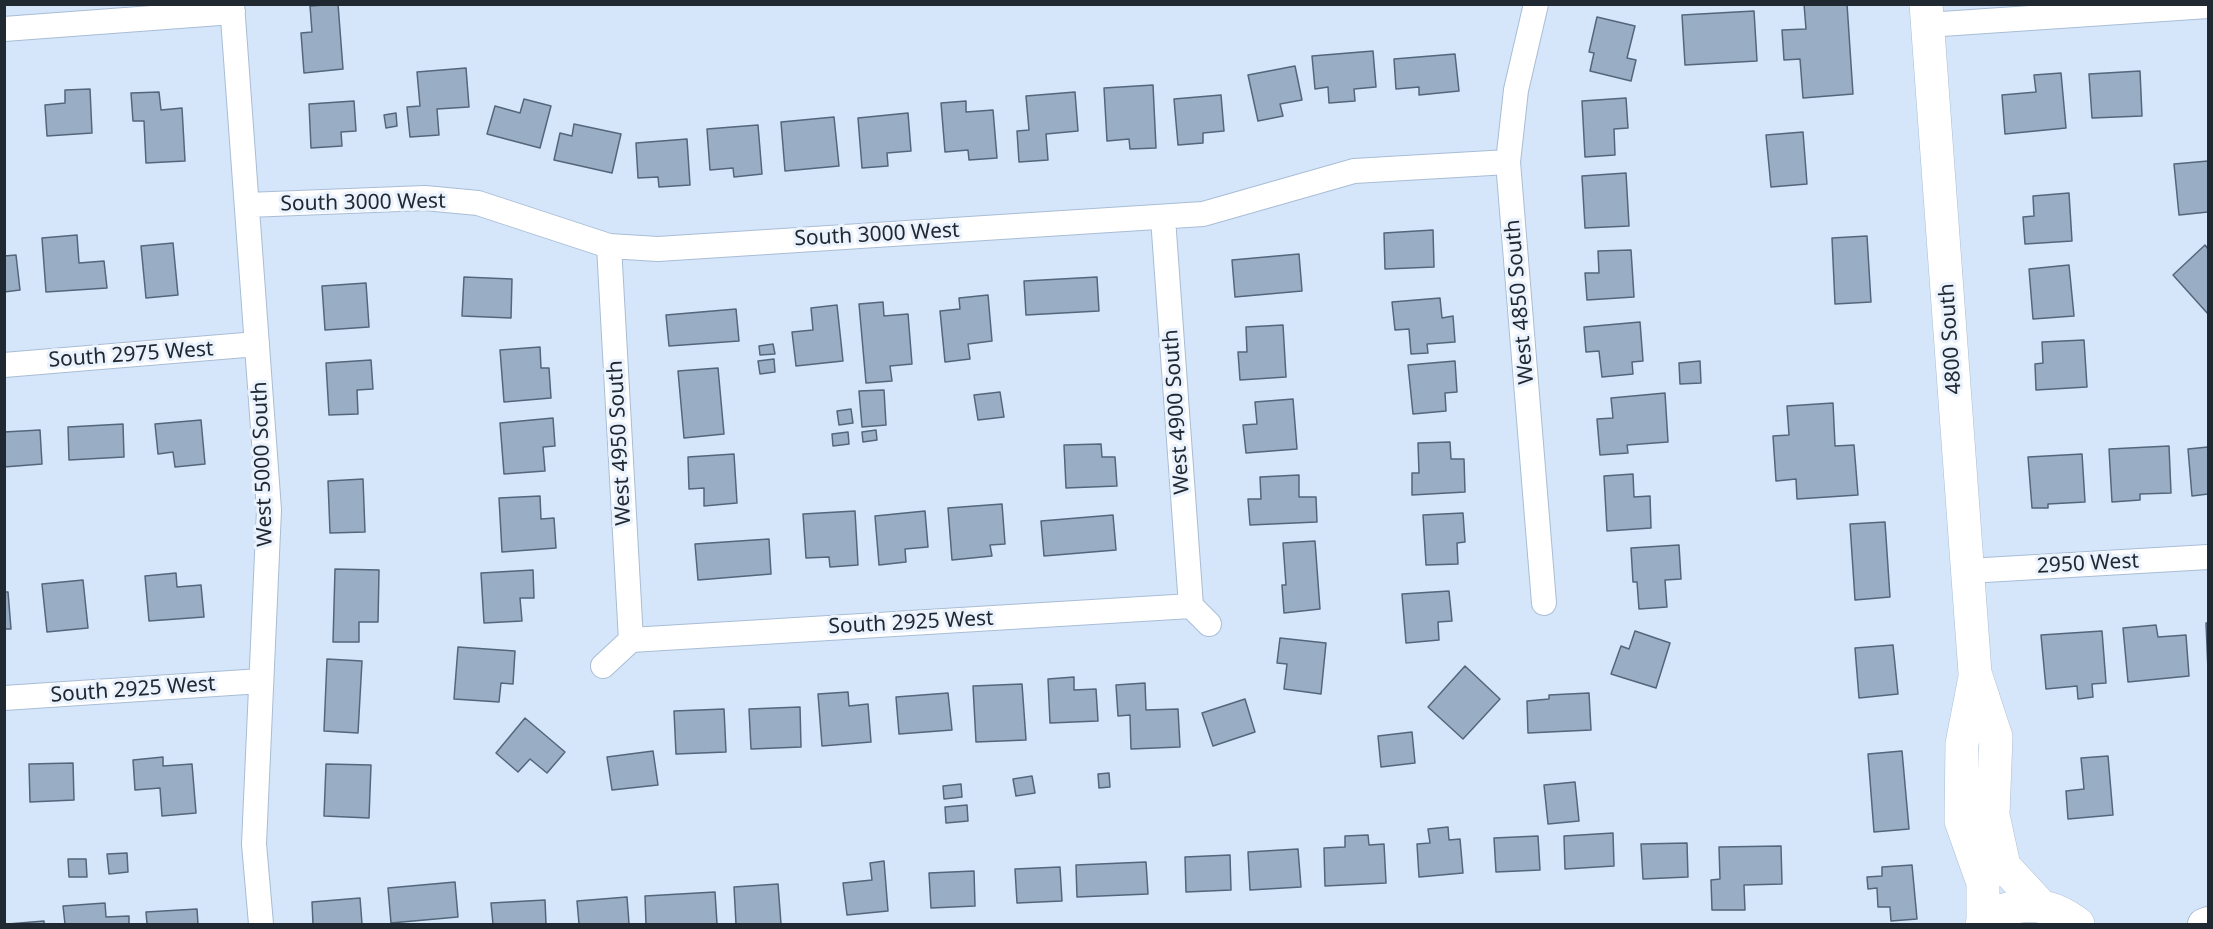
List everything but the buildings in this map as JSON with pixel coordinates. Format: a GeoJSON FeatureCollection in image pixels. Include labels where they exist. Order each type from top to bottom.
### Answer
{"type":"FeatureCollection","features":[{"type":"Feature","properties":{"kind":"main road","name":"4800 South"},"geometry":{"type":"LineString","coordinates":[[1926,15],[1976,673],[1996,737],[1993,815],[2004,866],[2041,906]]}},
{"type":"Feature","properties":{"kind":"main road","name":"4800 South"},"geometry":{"type":"LineString","coordinates":[[1976,673],[1962,744],[1961,821],[1983,884],[1982,924]]}},
{"type":"Feature","properties":{"kind":"main road"},"geometry":{"type":"LineString","coordinates":[[1982,924],[2000,911],[2020,905],[2041,906],[2059,911],[2078,924]]}},
{"type":"Feature","properties":{"kind":"street","name":"West 4850 South"},"geometry":{"type":"LineString","coordinates":[[1536,4],[1516,90],[1508,162],[1544,603]]}},
{"type":"Feature","properties":{"kind":"street"},"geometry":{"type":"LineString","coordinates":[[1926,15],[2208,6]]}},
{"type":"Feature","properties":{"kind":"street"},"geometry":{"type":"LineString","coordinates":[[4,29],[232,8]]}},
{"type":"Feature","properties":{"kind":"street","name":"West 5000 South"},"geometry":{"type":"LineString","coordinates":[[232,8],[269,510],[254,844],[261,924]]}},
{"type":"Feature","properties":{"kind":"street","name":"South 3000 West"},"geometry":{"type":"LineString","coordinates":[[247,206],[425,198],[478,203],[609,246],[658,249],[1164,218],[1203,214],[1354,171],[1508,162]]}},
{"type":"Feature","properties":{"kind":"street","name":"West 4900 South"},"geometry":{"type":"LineString","coordinates":[[1164,218],[1191,606]]}},
{"type":"Feature","properties":{"kind":"street","name":"West 4950 South"},"geometry":{"type":"LineString","coordinates":[[609,246],[631,640]]}},
{"type":"Feature","properties":{"kind":"street","name":"South 2975 West"},"geometry":{"type":"LineString","coordinates":[[4,364],[257,345]]}},
{"type":"Feature","properties":{"kind":"street","name":"2950 West"},"geometry":{"type":"LineString","coordinates":[[1968,571],[2208,556]]}},
{"type":"Feature","properties":{"kind":"street"},"geometry":{"type":"LineString","coordinates":[[1191,606],[1209,624]]}},
{"type":"Feature","properties":{"kind":"street","name":"South 2925 West"},"geometry":{"type":"LineString","coordinates":[[631,640],[1191,606]]}},
{"type":"Feature","properties":{"kind":"street"},"geometry":{"type":"LineString","coordinates":[[603,666],[631,640]]}},
{"type":"Feature","properties":{"kind":"street","name":"South 2925 West"},"geometry":{"type":"LineString","coordinates":[[4,699],[261,681]]}},
{"type":"Feature","properties":{"kind":"street"},"geometry":{"type":"LineString","coordinates":[[2204,924],[2208,922]]}}]}
